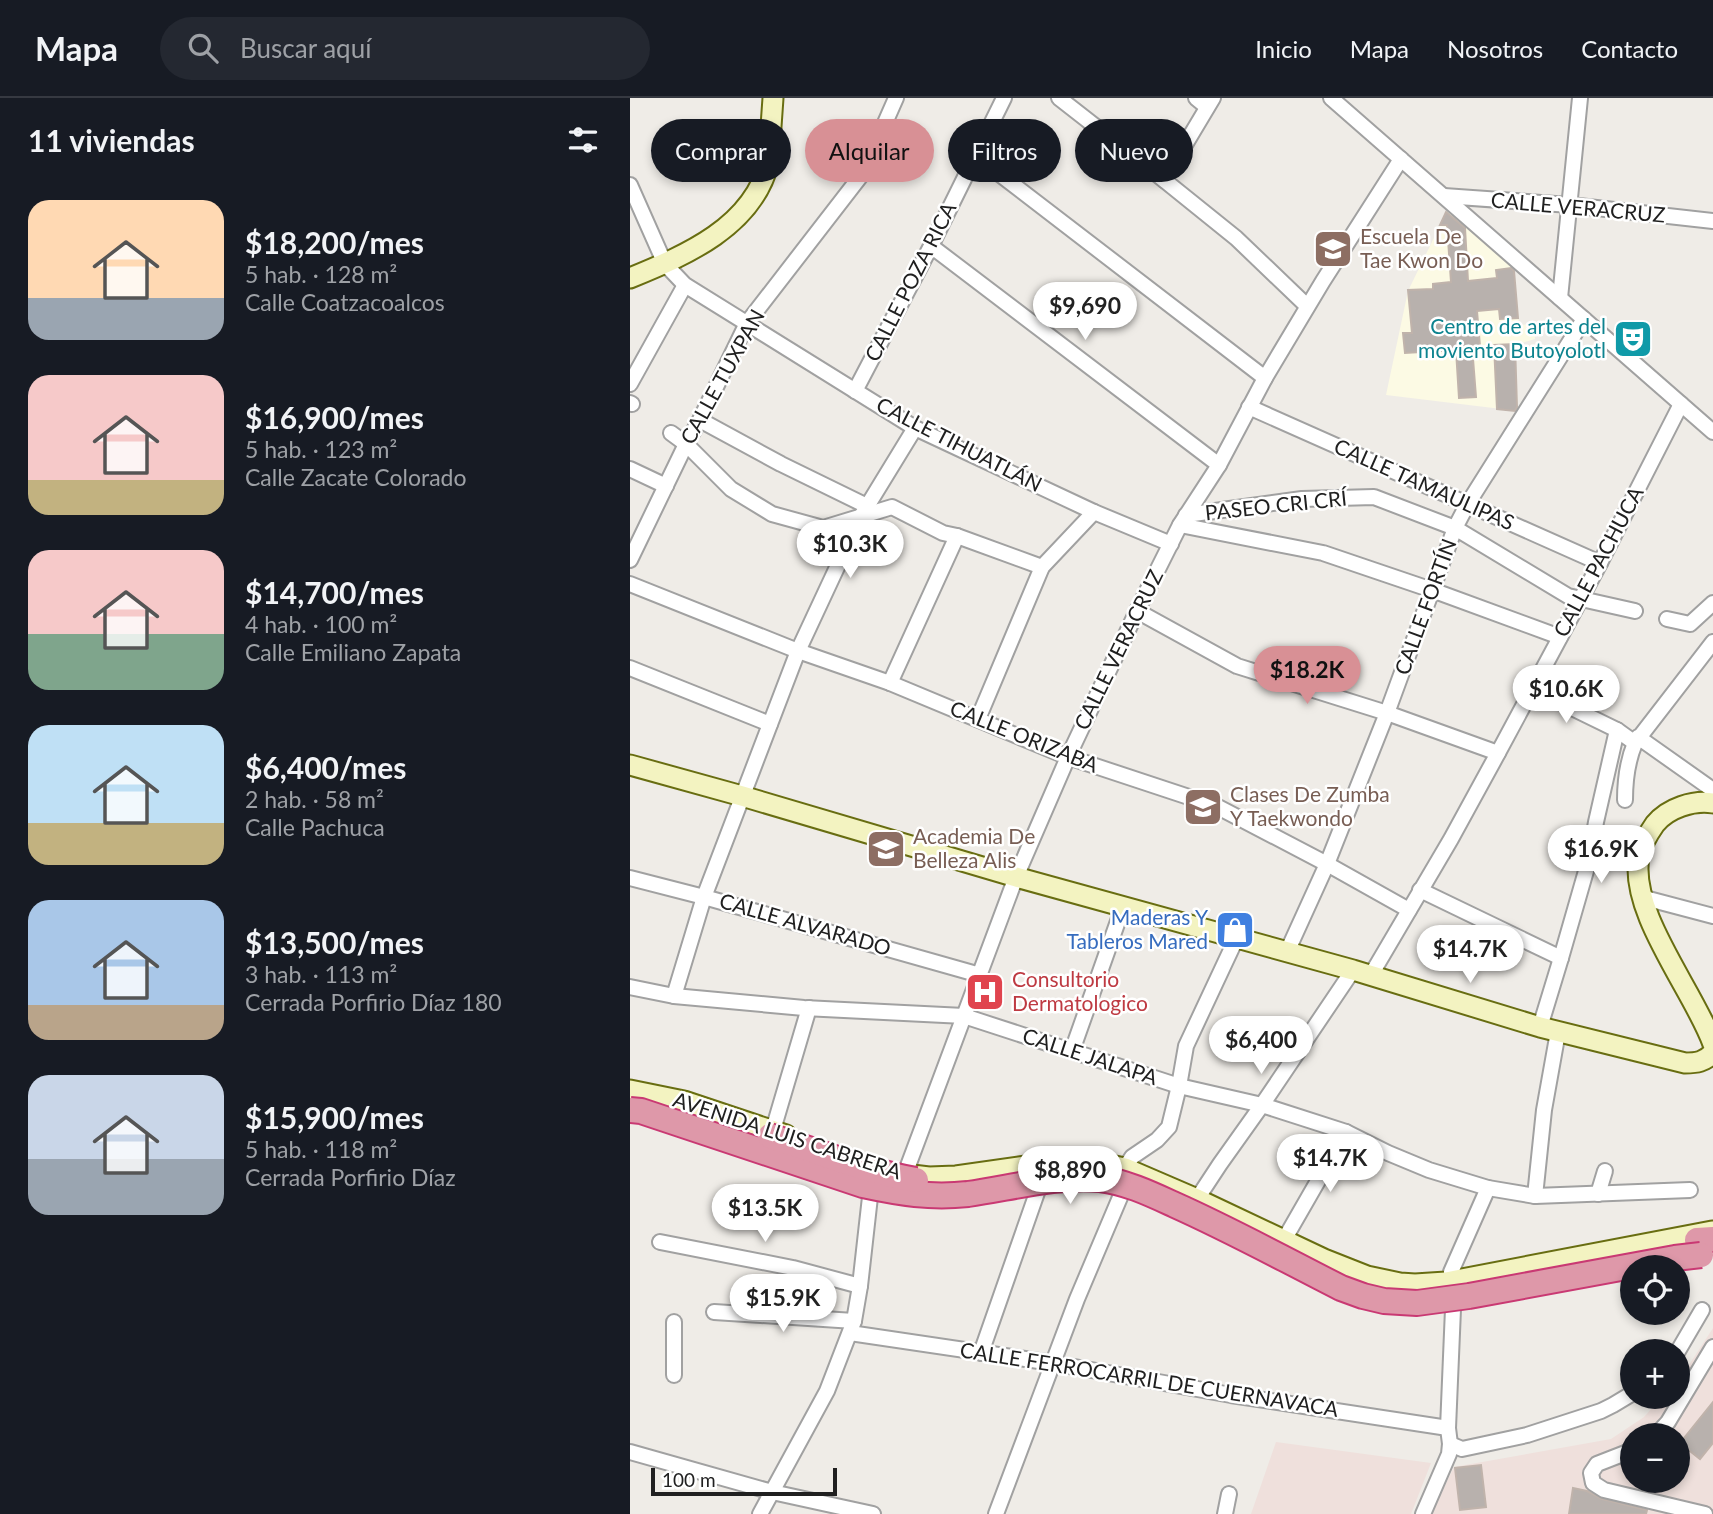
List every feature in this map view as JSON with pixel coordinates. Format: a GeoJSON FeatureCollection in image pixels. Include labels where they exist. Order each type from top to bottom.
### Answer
{"type":"FeatureCollection","features":[{"type":"Feature","properties":{"kind":"highway"},"geometry":{"type":"LineString","coordinates":[[630,1092],[903,1178],[964,1181],[1044,1167],[1118,1170],[1147,1180],[1344,1276],[1390,1288],[1434,1290],[1713,1239]]}},
{"type":"Feature","properties":{"kind":"highway"},"geometry":{"type":"LineString","coordinates":[[630,1111],[641,1111],[863,1185],[898,1193],[923,1196],[966,1194],[1054,1181],[1111,1181],[1148,1193],[1195,1214],[1341,1288],[1384,1301],[1418,1303],[1469,1296],[1675,1258],[1713,1255]]}},
{"type":"Feature","properties":{"kind":"main road"},"geometry":{"type":"LineString","coordinates":[[630,278],[665,264],[708,241],[735,219],[757,193],[769,162],[773,98]]}},
{"type":"Feature","properties":{"kind":"main road"},"geometry":{"type":"LineString","coordinates":[[630,765],[1016,877],[1362,972],[1549,1030],[1685,1063],[1701,1062],[1713,1053]]}},
{"type":"Feature","properties":{"kind":"main road"},"geometry":{"type":"LineString","coordinates":[[1713,803],[1679,806],[1658,821],[1639,856],[1638,876],[1641,897],[1713,1044]]}},
{"type":"Feature","properties":{"kind":"main road","name":"AVENIDA LUIS CABRERA"},"geometry":{"type":"LineString","coordinates":[[630,1092],[684,1101],[865,1164],[905,1174],[929,1177],[976,1174],[1054,1162],[1105,1164],[1125,1168],[1324,1259],[1367,1276],[1400,1283],[1446,1282],[1713,1231]]}},
{"type":"Feature","properties":{"kind":"main road","name":"AVENIDA LUIS CABRERA"},"geometry":{"type":"LineString","coordinates":[[630,1111],[674,1122],[871,1188],[920,1198],[948,1199],[1039,1187],[1097,1186],[1233,1242],[1352,1299],[1405,1315],[1620,1279]]}},
{"type":"Feature","properties":{"kind":"main road"},"geometry":{"type":"LineString","coordinates":[[1002,1192],[1020,1183],[1090,1181],[1125,1168]]}},
{"type":"Feature","properties":{"kind":"main road"},"geometry":{"type":"LineString","coordinates":[[976,1174],[983,1181],[980,1195]]}},
{"type":"Feature","properties":{"kind":"main road"},"geometry":{"type":"LineString","coordinates":[[1311,1280],[1309,1269],[1317,1261],[1324,1259]]}},
{"type":"Feature","properties":{"kind":"main road"},"geometry":{"type":"LineString","coordinates":[[1690,1267],[1713,1263]]}},
{"type":"Feature","properties":{"kind":"street","name":"CALLE TUXPAN"},"geometry":{"type":"LineString","coordinates":[[630,560],[747,324],[863,173],[897,98]]}},
{"type":"Feature","properties":{"kind":"street","name":"CALLE POZA RICA"},"geometry":{"type":"LineString","coordinates":[[994,119],[1004,98]]}},
{"type":"Feature","properties":{"kind":"street"},"geometry":{"type":"LineString","coordinates":[[1059,98],[1086,119]]}},
{"type":"Feature","properties":{"kind":"street"},"geometry":{"type":"LineString","coordinates":[[1560,298],[1580,98]]}},
{"type":"Feature","properties":{"kind":"street"},"geometry":{"type":"LineString","coordinates":[[1334,99],[1713,432]]}},
{"type":"Feature","properties":{"kind":"street"},"geometry":{"type":"LineString","coordinates":[[1193,124],[1205,101]]}},
{"type":"Feature","properties":{"kind":"street","name":"CALLE VERACRUZ"},"geometry":{"type":"LineString","coordinates":[[905,1174],[1016,877],[1068,757],[1137,611],[1183,520],[1219,465],[1307,306],[1401,159]]}},
{"type":"Feature","properties":{"kind":"street","name":"CALLE POZA RICA"},"geometry":{"type":"LineString","coordinates":[[855,391],[963,182]]}},
{"type":"Feature","properties":{"kind":"street"},"geometry":{"type":"LineString","coordinates":[[1010,182],[1265,378]]}},
{"type":"Feature","properties":{"kind":"street"},"geometry":{"type":"LineString","coordinates":[[1166,182],[1236,238],[1307,306]]}},
{"type":"Feature","properties":{"kind":"street","name":"CALLE TIHUATLÁN"},"geometry":{"type":"LineString","coordinates":[[630,186],[665,264],[685,285],[915,428],[1094,512],[1171,544]]}},
{"type":"Feature","properties":{"kind":"street","name":"CALLE VERACRUZ"},"geometry":{"type":"LineString","coordinates":[[1444,196],[1570,205],[1713,221]]}},
{"type":"Feature","properties":{"kind":"street"},"geometry":{"type":"LineString","coordinates":[[931,246],[1219,465]]}},
{"type":"Feature","properties":{"kind":"street"},"geometry":{"type":"LineString","coordinates":[[630,384],[685,285]]}},
{"type":"Feature","properties":{"kind":"street","name":"CALLE FORTÍN"},"geometry":{"type":"LineString","coordinates":[[1287,952],[1387,713],[1455,528],[1584,319]]}},
{"type":"Feature","properties":{"kind":"street","name":"CALLE PACHUCA"},"geometry":{"type":"LineString","coordinates":[[1197,1199],[1262,1105],[1409,909],[1600,564],[1681,404]]}},
{"type":"Feature","properties":{"kind":"street","name":"CALLE TAMAULIPAS"},"geometry":{"type":"LineString","coordinates":[[1249,407],[1600,564]]}},
{"type":"Feature","properties":{"kind":"street"},"geometry":{"type":"LineString","coordinates":[[700,420],[864,512]]}},
{"type":"Feature","properties":{"kind":"street"},"geometry":{"type":"LineString","coordinates":[[674,996],[704,897],[798,651],[864,512],[915,428]]}},
{"type":"Feature","properties":{"kind":"street"},"geometry":{"type":"LineString","coordinates":[[671,433],[686,444],[731,489],[772,514],[823,528],[864,512],[892,507],[943,533],[1042,566]]}},
{"type":"Feature","properties":{"kind":"street"},"geometry":{"type":"LineString","coordinates":[[630,469],[666,486]]}},
{"type":"Feature","properties":{"kind":"street","name":"PASEO CRI CRÍ"},"geometry":{"type":"LineString","coordinates":[[1183,520],[1302,499],[1374,497],[1455,528],[1568,596],[1634,611]]}},
{"type":"Feature","properties":{"kind":"street"},"geometry":{"type":"LineString","coordinates":[[978,719],[1042,566],[1094,512]]}},
{"type":"Feature","properties":{"kind":"street"},"geometry":{"type":"LineString","coordinates":[[1183,520],[1323,553],[1560,637]]}},
{"type":"Feature","properties":{"kind":"street"},"geometry":{"type":"LineString","coordinates":[[890,683],[957,536]]}},
{"type":"Feature","properties":{"kind":"street","name":"CALLE ORIZABA"},"geometry":{"type":"LineString","coordinates":[[630,584],[798,651],[890,683],[1068,757],[1216,806],[1409,909]]}},
{"type":"Feature","properties":{"kind":"street"},"geometry":{"type":"LineString","coordinates":[[1667,619],[1690,624],[1713,604]]}},
{"type":"Feature","properties":{"kind":"street"},"geometry":{"type":"LineString","coordinates":[[1137,611],[1237,666],[1387,713],[1497,754]]}},
{"type":"Feature","properties":{"kind":"street"},"geometry":{"type":"LineString","coordinates":[[1625,800],[1630,754],[1636,740],[1713,642]]}},
{"type":"Feature","properties":{"kind":"street"},"geometry":{"type":"LineString","coordinates":[[630,668],[770,724]]}},
{"type":"Feature","properties":{"kind":"street"},"geometry":{"type":"LineString","coordinates":[[1531,688],[1636,740],[1713,790]]}},
{"type":"Feature","properties":{"kind":"street"},"geometry":{"type":"LineString","coordinates":[[1535,1196],[1549,1030],[1562,958],[1590,857],[1617,730]]}},
{"type":"Feature","properties":{"kind":"street","name":"CALLE ALVARADO"},"geometry":{"type":"LineString","coordinates":[[630,878],[980,975]]}},
{"type":"Feature","properties":{"kind":"street"},"geometry":{"type":"LineString","coordinates":[[1420,890],[1562,958]]}},
{"type":"Feature","properties":{"kind":"street"},"geometry":{"type":"LineString","coordinates":[[1641,897],[1713,916]]}},
{"type":"Feature","properties":{"kind":"street"},"geometry":{"type":"LineString","coordinates":[[1072,1051],[1123,907]]}},
{"type":"Feature","properties":{"kind":"street"},"geometry":{"type":"LineString","coordinates":[[996,1514],[1077,1299],[1121,1195],[1125,1168],[1132,1157],[1157,1140],[1169,1127],[1186,1046],[1237,937]]}},
{"type":"Feature","properties":{"kind":"street","name":"CALLE JALAPA"},"geometry":{"type":"LineString","coordinates":[[630,987],[674,996],[809,1008],[964,1016],[1179,1086],[1262,1105],[1346,1132],[1429,1170],[1488,1188],[1535,1196],[1690,1191]]}},
{"type":"Feature","properties":{"kind":"street"},"geometry":{"type":"LineString","coordinates":[[773,1130],[809,1008]]}},
{"type":"Feature","properties":{"kind":"street"},"geometry":{"type":"LineString","coordinates":[[1284,1240],[1346,1132]]}},
{"type":"Feature","properties":{"kind":"street"},"geometry":{"type":"LineString","coordinates":[[1598,1194],[1605,1171]]}},
{"type":"Feature","properties":{"kind":"street"},"geometry":{"type":"LineString","coordinates":[[981,1353],[1039,1187]]}},
{"type":"Feature","properties":{"kind":"street"},"geometry":{"type":"LineString","coordinates":[[760,1514],[827,1391],[852,1327],[860,1286],[871,1188]]}},
{"type":"Feature","properties":{"kind":"street"},"geometry":{"type":"LineString","coordinates":[[1451,1272],[1488,1188]]}},
{"type":"Feature","properties":{"kind":"street"},"geometry":{"type":"LineString","coordinates":[[660,1242],[793,1268],[860,1286]]}},
{"type":"Feature","properties":{"kind":"street"},"geometry":{"type":"LineString","coordinates":[[1423,1514],[1449,1454],[1453,1309]]}},
{"type":"Feature","properties":{"kind":"street"},"geometry":{"type":"LineString","coordinates":[[1685,1339],[1702,1310]]}},
{"type":"Feature","properties":{"kind":"street","name":"CALLE FERROCARRIL DE CUERNAVACA"},"geometry":{"type":"LineString","coordinates":[[714,1312],[852,1327],[981,1353],[1448,1428]]}},
{"type":"Feature","properties":{"kind":"street"},"geometry":{"type":"LineString","coordinates":[[674,1322],[674,1375]]}},
{"type":"Feature","properties":{"kind":"street"},"geometry":{"type":"LineString","coordinates":[[1667,1423],[1713,1347]]}},
{"type":"Feature","properties":{"kind":"street"},"geometry":{"type":"LineString","coordinates":[[1450,1444],[1462,1449],[1528,1436],[1601,1411],[1620,1401]]}},
{"type":"Feature","properties":{"kind":"street"},"geometry":{"type":"LineString","coordinates":[[630,1452],[772,1492],[873,1514]]}},
{"type":"Feature","properties":{"kind":"street"},"geometry":{"type":"LineString","coordinates":[[1620,1455],[1597,1464],[1591,1473],[1593,1483],[1604,1490],[1705,1514]]}},
{"type":"Feature","properties":{"kind":"street"},"geometry":{"type":"LineString","coordinates":[[1225,1514],[1229,1494]]}},
{"type":"Feature","properties":{"kind":"shaded area"},"geometry":{"type":"Polygon","coordinates":[[[1448,209],[1514,268],[1519,325],[1534,324],[1535,339],[1515,345],[1518,411],[1386,395],[1408,291],[1448,209]]]}},
{"type":"Feature","properties":{"kind":"shaded area"},"geometry":{"type":"Polygon","coordinates":[[[1713,1328],[1713,1514],[1431,1514],[1454,1467],[1611,1439],[1620,1433],[1620,1493],[1690,1493],[1690,1423],[1635,1423],[1651,1409],[1690,1409],[1690,1363],[1713,1328]]]}},
{"type":"Feature","properties":{"kind":"shaded area"},"geometry":{"type":"Polygon","coordinates":[[[1276,1442],[1431,1463],[1411,1514],[1251,1514],[1276,1442]]]}},
{"type":"Feature","properties":{"kind":"building"},"geometry":{"type":"Polygon","coordinates":[[[1446,212],[1465,228],[1468,281],[1497,278],[1496,270],[1511,268],[1514,271],[1518,318],[1500,319],[1499,309],[1477,311],[1480,346],[1472,346],[1476,397],[1459,398],[1456,350],[1405,353],[1403,333],[1412,333],[1408,290],[1433,289],[1433,284],[1451,282],[1447,225],[1440,225],[1446,212]]]}},
{"type":"Feature","properties":{"kind":"building"},"geometry":{"type":"Polygon","coordinates":[[[1515,344],[1517,407],[1515,411],[1497,409],[1494,345],[1515,344]]]}},
{"type":"Feature","properties":{"kind":"building"},"geometry":{"type":"Polygon","coordinates":[[[1713,1402],[1713,1443],[1700,1459],[1690,1451],[1690,1431],[1713,1402]]]}},
{"type":"Feature","properties":{"kind":"building"},"geometry":{"type":"Polygon","coordinates":[[[1481,1465],[1486,1507],[1460,1510],[1455,1468],[1481,1465]]]}},
{"type":"Feature","properties":{"kind":"building"},"geometry":{"type":"Polygon","coordinates":[[[1573,1488],[1587,1491],[1602,1499],[1647,1510],[1646,1514],[1569,1514],[1573,1488]]]}},
{"type":"Feature","properties":{"kind":"place","name":"Escuela De Tae Kwon Do"},"geometry":{"type":"Point","coordinates":[1333,249]}},
{"type":"Feature","properties":{"kind":"place","name":"Centro de artes del moviento Butoyolotl"},"geometry":{"type":"Point","coordinates":[1633,339]}},
{"type":"Feature","properties":{"kind":"place","name":"Clases De Zumba Y Taekwondo"},"geometry":{"type":"Point","coordinates":[1203,807]}},
{"type":"Feature","properties":{"kind":"place","name":"Academia De Belleza Alis"},"geometry":{"type":"Point","coordinates":[886,849]}},
{"type":"Feature","properties":{"kind":"place","name":"Maderas Y Tableros Mared"},"geometry":{"type":"Point","coordinates":[1235,930]}},
{"type":"Feature","properties":{"kind":"place","name":"Consultorio Dermatologico"},"geometry":{"type":"Point","coordinates":[985,992]}}]}
